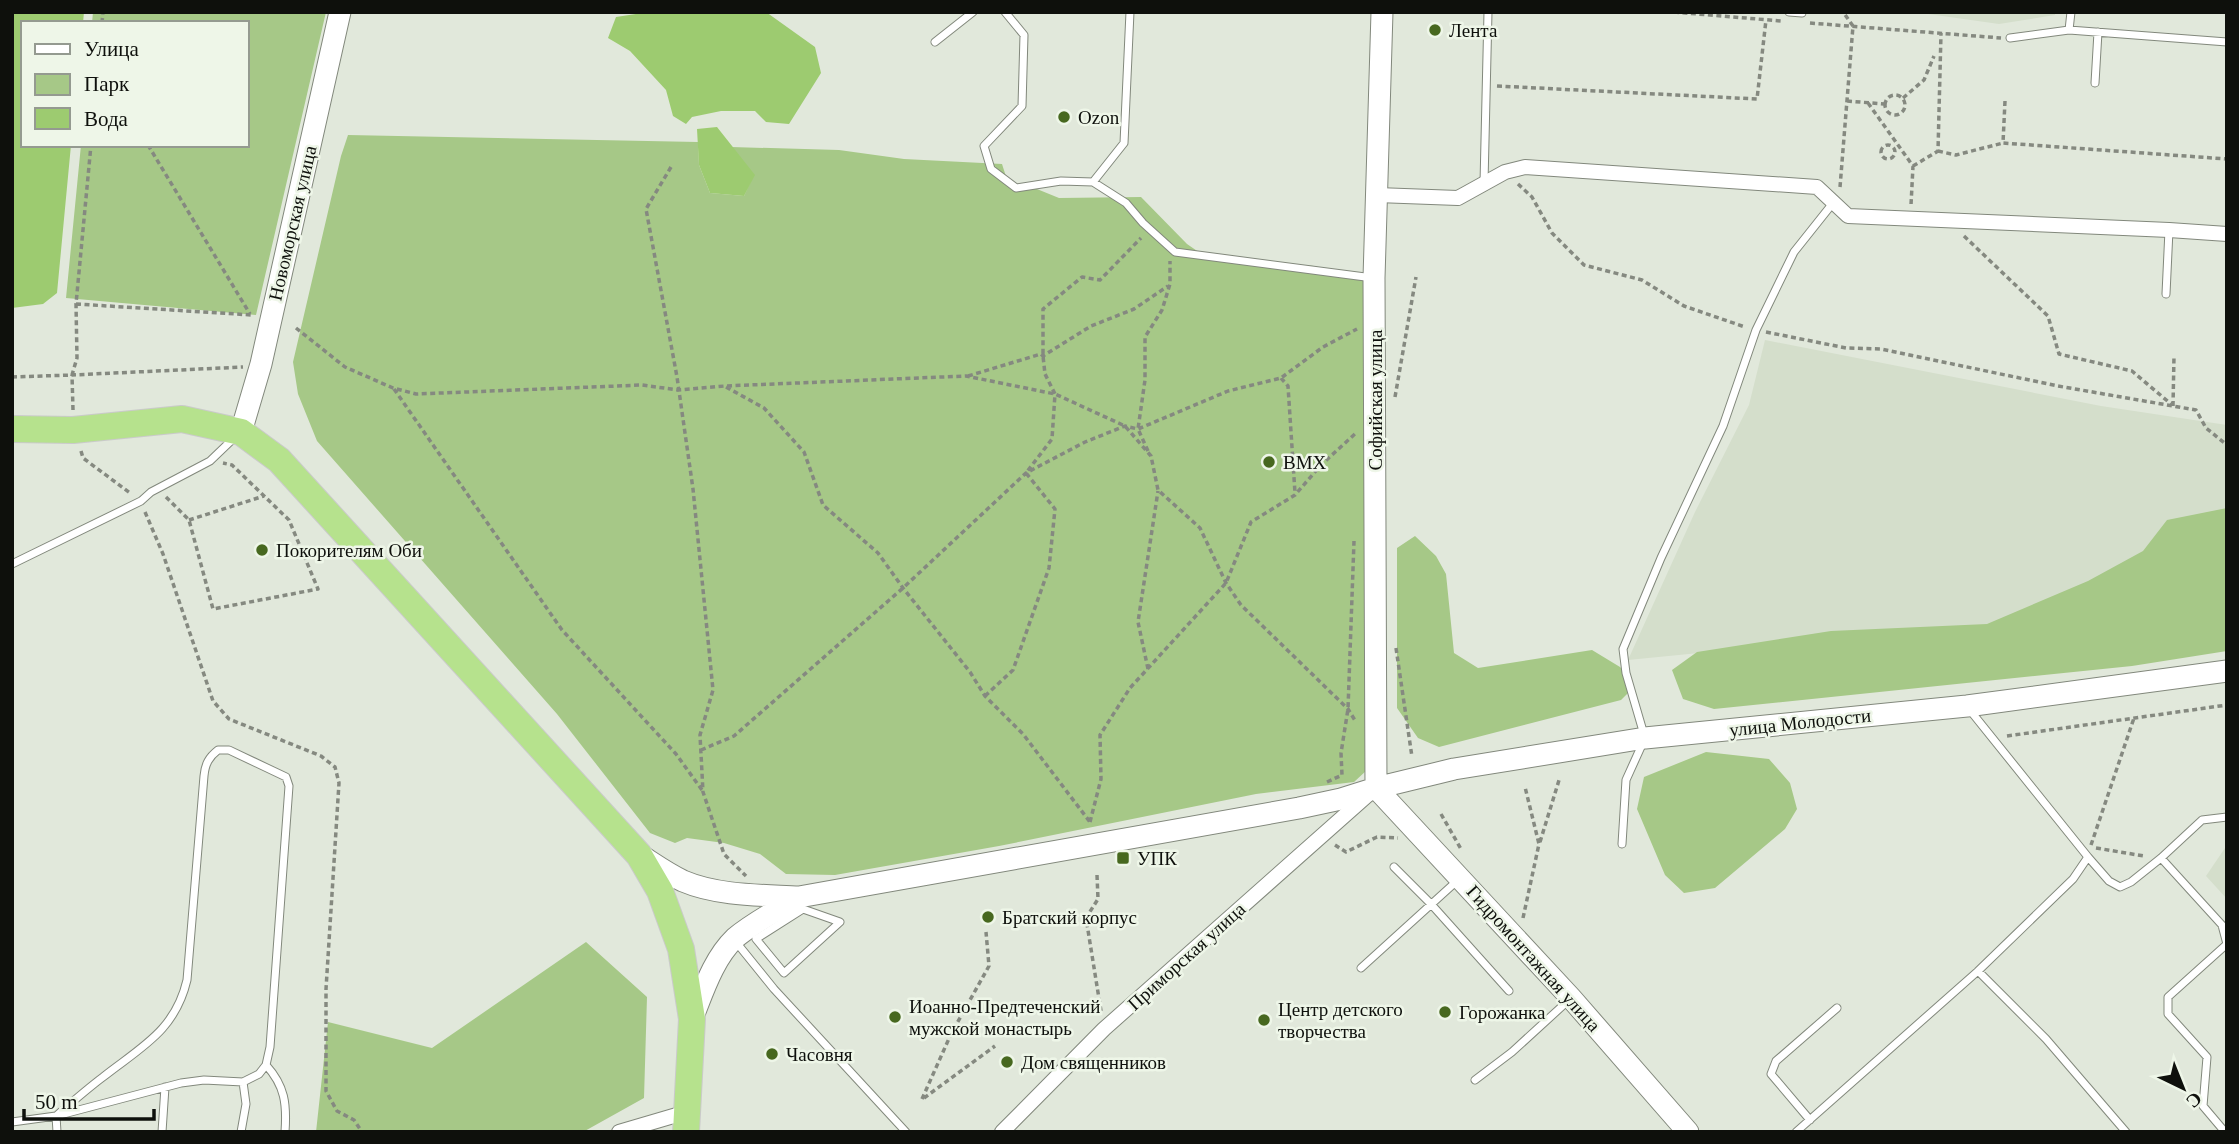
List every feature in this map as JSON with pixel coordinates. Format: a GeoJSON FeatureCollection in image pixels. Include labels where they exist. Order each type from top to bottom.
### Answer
{"type":"FeatureCollection","features":[{"type":"Feature","properties":{"kind":"highway"},"geometry":{"type":"LineString","coordinates":[[12,429],[74,430],[182,419],[241,432],[279,460],[639,855],[660,891],[681,949],[692,1019],[687,1122]]}},
{"type":"Feature","properties":{"kind":"main road","name":"Новоморская улица"},"geometry":{"type":"LineString","coordinates":[[241,432],[261,364],[261,316],[340,12]]}},
{"type":"Feature","properties":{"kind":"main road","name":"Софийская улица"},"geometry":{"type":"LineString","coordinates":[[1376,788],[1367,328],[1374,278],[1382,12]]}},
{"type":"Feature","properties":{"kind":"main road","name":"улица Молодости"},"geometry":{"type":"LineString","coordinates":[[799,897],[1300,808],[1454,769],[1645,738],[1966,706],[2227,671]]}},
{"type":"Feature","properties":{"kind":"main road","name":"Гидромонтажная улица"},"geometry":{"type":"LineString","coordinates":[[1376,788],[1571,998],[1688,1132]]}},
{"type":"Feature","properties":{"kind":"main road"},"geometry":{"type":"LineString","coordinates":[[639,855],[684,881],[726,891],[799,897]]}},
{"type":"Feature","properties":{"kind":"main road"},"geometry":{"type":"LineString","coordinates":[[692,1019],[706,982],[734,940],[758,929],[799,897]]}},
{"type":"Feature","properties":{"kind":"street"},"geometry":{"type":"LineString","coordinates":[[1377,195],[1458,198],[1505,172],[1525,167],[1817,187],[1848,216],[2227,234]]}},
{"type":"Feature","properties":{"kind":"street","name":"Приморская улица"},"geometry":{"type":"LineString","coordinates":[[1002,1132],[1104,1029],[1376,788]]}},
{"type":"Feature","properties":{"kind":"street"},"geometry":{"type":"LineString","coordinates":[[620,1132],[687,1122]]}},
{"type":"Feature","properties":{"kind":"lane"},"geometry":{"type":"LineString","coordinates":[[935,42],[973,12]]}},
{"type":"Feature","properties":{"kind":"lane"},"geometry":{"type":"LineString","coordinates":[[1005,12],[1024,35],[1022,106],[984,146],[990,169],[1016,188],[1061,181],[1093,182],[1126,203],[1175,252],[1374,278]]}},
{"type":"Feature","properties":{"kind":"lane"},"geometry":{"type":"LineString","coordinates":[[1093,182],[1124,144],[1130,12]]}},
{"type":"Feature","properties":{"kind":"lane"},"geometry":{"type":"LineString","coordinates":[[1484,183],[1488,12]]}},
{"type":"Feature","properties":{"kind":"lane"},"geometry":{"type":"LineString","coordinates":[[1789,12],[1802,13]]}},
{"type":"Feature","properties":{"kind":"lane"},"geometry":{"type":"LineString","coordinates":[[2069,30],[2071,12]]}},
{"type":"Feature","properties":{"kind":"lane"},"geometry":{"type":"LineString","coordinates":[[2010,38],[2069,30],[2227,42]]}},
{"type":"Feature","properties":{"kind":"lane"},"geometry":{"type":"LineString","coordinates":[[2095,83],[2098,32]]}},
{"type":"Feature","properties":{"kind":"lane"},"geometry":{"type":"LineString","coordinates":[[1622,844],[1626,780],[1645,738],[1626,673],[1623,649],[1661,558],[1723,426],[1756,330],[1794,252],[1833,202]]}},
{"type":"Feature","properties":{"kind":"lane"},"geometry":{"type":"LineString","coordinates":[[2166,294],[2169,230]]}},
{"type":"Feature","properties":{"kind":"lane"},"geometry":{"type":"LineString","coordinates":[[12,564],[141,501],[156,489],[211,461],[241,432]]}},
{"type":"Feature","properties":{"kind":"lane"},"geometry":{"type":"LineString","coordinates":[[1966,706],[2088,857],[2109,881],[2120,887],[2131,882],[2161,858],[2202,820],[2227,817]]}},
{"type":"Feature","properties":{"kind":"lane"},"geometry":{"type":"LineString","coordinates":[[12,1122],[56,1116],[165,1087],[204,1080],[252,1080],[266,1065],[270,1047],[289,786],[286,778],[277,772],[223,749],[211,756],[205,766],[187,980],[177,1010],[150,1042],[56,1116]]}},
{"type":"Feature","properties":{"kind":"lane"},"geometry":{"type":"LineString","coordinates":[[1797,1132],[1978,971],[2073,878],[2088,857]]}},
{"type":"Feature","properties":{"kind":"lane"},"geometry":{"type":"LineString","coordinates":[[2161,858],[2222,925],[2227,944],[2168,997],[2168,1014],[2207,1057],[2203,1106],[2225,1132]]}},
{"type":"Feature","properties":{"kind":"lane"},"geometry":{"type":"LineString","coordinates":[[1394,867],[1509,991]]}},
{"type":"Feature","properties":{"kind":"lane"},"geometry":{"type":"LineString","coordinates":[[1361,968],[1461,877]]}},
{"type":"Feature","properties":{"kind":"lane"},"geometry":{"type":"LineString","coordinates":[[803,909],[840,922],[784,973],[756,939],[758,929],[803,909]]}},
{"type":"Feature","properties":{"kind":"lane"},"geometry":{"type":"LineString","coordinates":[[734,940],[774,989],[906,1132]]}},
{"type":"Feature","properties":{"kind":"lane"},"geometry":{"type":"LineString","coordinates":[[1978,971],[2046,1039],[2126,1132]]}},
{"type":"Feature","properties":{"kind":"lane"},"geometry":{"type":"LineString","coordinates":[[1475,1080],[1513,1052],[1571,998]]}},
{"type":"Feature","properties":{"kind":"lane"},"geometry":{"type":"LineString","coordinates":[[1810,1120],[1771,1074],[1776,1061],[1838,1008]]}},
{"type":"Feature","properties":{"kind":"lane"},"geometry":{"type":"LineString","coordinates":[[266,1065],[275,1075],[286,1098],[285,1132]]}},
{"type":"Feature","properties":{"kind":"lane"},"geometry":{"type":"LineString","coordinates":[[241,1132],[246,1104],[243,1082]]}},
{"type":"Feature","properties":{"kind":"lane"},"geometry":{"type":"LineString","coordinates":[[162,1132],[165,1087]]}},
{"type":"Feature","properties":{"kind":"lane"},"geometry":{"type":"LineString","coordinates":[[56,1116],[57,1132]]}},
{"type":"Feature","properties":{"kind":"path"},"geometry":{"type":"LineString","coordinates":[[1674,12],[1788,21]]}},
{"type":"Feature","properties":{"kind":"path"},"geometry":{"type":"LineString","coordinates":[[1833,202],[1840,187],[1853,26],[1843,12]]}},
{"type":"Feature","properties":{"kind":"path"},"geometry":{"type":"LineString","coordinates":[[1486,85],[1757,99],[1766,20]]}},
{"type":"Feature","properties":{"kind":"path"},"geometry":{"type":"LineString","coordinates":[[1799,22],[2010,38]]}},
{"type":"Feature","properties":{"kind":"path"},"geometry":{"type":"LineString","coordinates":[[1938,150],[1941,33]]}},
{"type":"Feature","properties":{"kind":"path"},"geometry":{"type":"LineString","coordinates":[[1903,98],[1924,80],[1934,56]]}},
{"type":"Feature","properties":{"kind":"path"},"geometry":{"type":"LineString","coordinates":[[1884,104],[1893,94],[1903,98]]}},
{"type":"Feature","properties":{"kind":"path"},"geometry":{"type":"LineString","coordinates":[[1884,104],[1888,113],[1898,114],[1905,107],[1903,98]]}},
{"type":"Feature","properties":{"kind":"path"},"geometry":{"type":"LineString","coordinates":[[1847,101],[1884,104]]}},
{"type":"Feature","properties":{"kind":"path"},"geometry":{"type":"LineString","coordinates":[[2003,143],[2005,101]]}},
{"type":"Feature","properties":{"kind":"path"},"geometry":{"type":"LineString","coordinates":[[1868,103],[1894,145],[1913,166],[1910,219]]}},
{"type":"Feature","properties":{"kind":"path"},"geometry":{"type":"LineString","coordinates":[[1913,166],[1938,150],[1956,155],[2003,143],[2227,159]]}},
{"type":"Feature","properties":{"kind":"path"},"geometry":{"type":"LineString","coordinates":[[72,375],[77,358],[76,304],[91,147]]}},
{"type":"Feature","properties":{"kind":"path"},"geometry":{"type":"LineString","coordinates":[[149,147],[261,316]]}},
{"type":"Feature","properties":{"kind":"path"},"geometry":{"type":"LineString","coordinates":[[671,167],[646,209],[693,489],[713,690],[700,735],[703,792],[724,854],[765,895]]}},
{"type":"Feature","properties":{"kind":"path"},"geometry":{"type":"LineString","coordinates":[[1505,172],[1532,197],[1552,233],[1584,265],[1642,280],[1685,306],[1756,330],[1846,348],[1881,349],[2046,384],[2196,410],[2206,428],[2227,445]]}},
{"type":"Feature","properties":{"kind":"path"},"geometry":{"type":"LineString","coordinates":[[1948,220],[2048,316],[2059,355],[2132,371],[2173,406]]}},
{"type":"Feature","properties":{"kind":"path"},"geometry":{"type":"LineString","coordinates":[[701,750],[734,736],[902,588],[1026,473],[1052,439],[1055,394],[1045,374],[1043,309],[1082,277],[1100,280],[1146,234]]}},
{"type":"Feature","properties":{"kind":"path"},"geometry":{"type":"LineString","coordinates":[[1148,669],[1138,622],[1158,490],[1151,456],[1138,429],[1146,380],[1145,337],[1162,310],[1170,285],[1168,249]]}},
{"type":"Feature","properties":{"kind":"path"},"geometry":{"type":"LineString","coordinates":[[1394,399],[1416,277]]}},
{"type":"Feature","properties":{"kind":"path"},"geometry":{"type":"LineString","coordinates":[[965,376],[1041,354],[1043,356],[1091,326],[1134,309],[1170,285]]}},
{"type":"Feature","properties":{"kind":"path"},"geometry":{"type":"LineString","coordinates":[[76,304],[261,316]]}},
{"type":"Feature","properties":{"kind":"path"},"geometry":{"type":"LineString","coordinates":[[296,328],[345,366],[416,394],[642,385],[678,390],[965,376],[1055,394],[1125,426],[1138,429],[1228,391],[1281,378],[1323,346],[1367,328]]}},
{"type":"Feature","properties":{"kind":"path"},"geometry":{"type":"LineString","coordinates":[[1358,341],[1367,328]]}},
{"type":"Feature","properties":{"kind":"path"},"geometry":{"type":"LineString","coordinates":[[2173,406],[2174,356]]}},
{"type":"Feature","properties":{"kind":"path"},"geometry":{"type":"LineString","coordinates":[[12,377],[236,368],[245,367],[252,362]]}},
{"type":"Feature","properties":{"kind":"path"},"geometry":{"type":"LineString","coordinates":[[1281,378],[1288,386],[1295,495]]}},
{"type":"Feature","properties":{"kind":"path"},"geometry":{"type":"LineString","coordinates":[[724,386],[764,408],[804,453],[823,505],[878,553],[902,588],[970,672],[985,696],[1023,734],[1090,822],[1101,779],[1100,735],[1129,688],[1226,583],[1251,522],[1295,495],[1321,465],[1359,431],[1358,444]]}},
{"type":"Feature","properties":{"kind":"path"},"geometry":{"type":"LineString","coordinates":[[393,387],[562,630],[676,754],[703,792]]}},
{"type":"Feature","properties":{"kind":"path"},"geometry":{"type":"LineString","coordinates":[[1125,426],[1151,456]]}},
{"type":"Feature","properties":{"kind":"path"},"geometry":{"type":"LineString","coordinates":[[1026,473],[1084,442],[1125,426]]}},
{"type":"Feature","properties":{"kind":"path"},"geometry":{"type":"LineString","coordinates":[[156,489],[189,520],[213,609],[318,589],[289,520],[232,465],[211,461]]}},
{"type":"Feature","properties":{"kind":"path"},"geometry":{"type":"LineString","coordinates":[[985,696],[1013,670],[1049,568],[1055,509],[1026,473]]}},
{"type":"Feature","properties":{"kind":"path"},"geometry":{"type":"LineString","coordinates":[[1158,490],[1200,528],[1226,583],[1241,605],[1348,709],[1360,730]]}},
{"type":"Feature","properties":{"kind":"path"},"geometry":{"type":"LineString","coordinates":[[189,520],[264,496]]}},
{"type":"Feature","properties":{"kind":"path"},"geometry":{"type":"LineString","coordinates":[[1321,784],[1342,775],[1341,753],[1348,709],[1354,537]]}},
{"type":"Feature","properties":{"kind":"path"},"geometry":{"type":"LineString","coordinates":[[1394,636],[1412,757]]}},
{"type":"Feature","properties":{"kind":"path"},"geometry":{"type":"LineString","coordinates":[[1991,739],[2227,705]]}},
{"type":"Feature","properties":{"kind":"path"},"geometry":{"type":"LineString","coordinates":[[2134,718],[2091,847],[2161,858]]}},
{"type":"Feature","properties":{"kind":"path"},"geometry":{"type":"LineString","coordinates":[[1521,924],[1539,844],[1560,777]]}},
{"type":"Feature","properties":{"kind":"path"},"geometry":{"type":"LineString","coordinates":[[1525,787],[1539,844]]}},
{"type":"Feature","properties":{"kind":"path"},"geometry":{"type":"LineString","coordinates":[[1097,875],[1098,899],[1086,918],[1104,1029]]}},
{"type":"Feature","properties":{"kind":"path"},"geometry":{"type":"LineString","coordinates":[[986,932],[989,966],[951,1034],[922,1099],[995,1046]]}},
{"type":"Feature","properties":{"kind":"shaded area"},"geometry":{"type":"Polygon","coordinates":[[[1914,12],[2055,12],[2055,15],[1999,24],[1914,12]]]}},
{"type":"Feature","properties":{"kind":"shaded area"},"geometry":{"type":"Polygon","coordinates":[[[1765,340],[2101,406],[2227,425],[2227,519],[2001,623],[1628,660],[1695,512],[1749,405],[1765,340]]]}},
{"type":"Feature","properties":{"kind":"shaded area"},"geometry":{"type":"Polygon","coordinates":[[[2227,845],[2227,899],[2206,876],[2227,845]]]}},
{"type":"Feature","properties":{"kind":"green space"},"geometry":{"type":"Polygon","coordinates":[[[93,12],[326,12],[256,315],[66,298],[81,147],[248,147],[248,21],[92,21],[93,12]]]}},
{"type":"Feature","properties":{"kind":"green space"},"geometry":{"type":"Polygon","coordinates":[[[348,135],[698,142],[699,165],[710,193],[744,196],[754,175],[731,147],[839,150],[904,159],[1002,164],[1010,189],[1032,187],[1059,198],[1141,197],[1187,244],[1206,257],[1314,266],[1363,279],[1370,304],[1367,770],[1354,782],[1256,794],[999,846],[835,875],[786,874],[760,854],[724,843],[687,838],[675,843],[650,833],[557,714],[317,441],[298,394],[293,362],[348,135]]]}},
{"type":"Feature","properties":{"kind":"green space"},"geometry":{"type":"Polygon","coordinates":[[[2227,508],[2227,651],[2132,666],[1714,709],[1683,699],[1672,670],[1697,652],[1831,631],[1987,624],[2088,581],[2143,551],[2167,520],[2227,508]]]}},
{"type":"Feature","properties":{"kind":"green space"},"geometry":{"type":"Polygon","coordinates":[[[1415,536],[1436,556],[1446,574],[1454,653],[1478,668],[1592,650],[1626,673],[1631,690],[1621,700],[1439,747],[1418,738],[1397,708],[1397,548],[1415,536]]]}},
{"type":"Feature","properties":{"kind":"green space"},"geometry":{"type":"Polygon","coordinates":[[[1706,752],[1769,759],[1790,783],[1797,809],[1785,829],[1715,888],[1684,893],[1665,875],[1637,809],[1644,777],[1706,752]]]}},
{"type":"Feature","properties":{"kind":"green space"},"geometry":{"type":"Polygon","coordinates":[[[586,942],[647,997],[644,1098],[583,1132],[316,1132],[328,1022],[432,1048],[586,942]]]}},
{"type":"Feature","properties":{"kind":"water"},"geometry":{"type":"Polygon","coordinates":[[[12,12],[84,12],[83,21],[21,21],[21,147],[71,147],[57,293],[43,304],[12,308],[12,12]]]}},
{"type":"Feature","properties":{"kind":"water"},"geometry":{"type":"Polygon","coordinates":[[[649,12],[766,12],[815,47],[821,73],[789,124],[766,122],[755,111],[721,111],[692,117],[686,124],[673,116],[666,90],[630,51],[608,38],[616,17],[649,12]]]}},
{"type":"Feature","properties":{"kind":"water"},"geometry":{"type":"Polygon","coordinates":[[[717,127],[755,175],[744,196],[710,193],[699,165],[697,129],[717,127]]]}},
{"type":"Feature","properties":{"kind":"place","name":"Лента"},"geometry":{"type":"Point","coordinates":[1435,30]}},
{"type":"Feature","properties":{"kind":"place","name":"Ozon"},"geometry":{"type":"Point","coordinates":[1064,117]}},
{"type":"Feature","properties":{"kind":"place","name":"BMX"},"geometry":{"type":"Point","coordinates":[1269,462]}},
{"type":"Feature","properties":{"kind":"place","name":"Покорителям Оби"},"geometry":{"type":"Point","coordinates":[262,550]}},
{"type":"Feature","properties":{"kind":"place","name":"УПК"},"geometry":{"type":"Point","coordinates":[1123,858]}},
{"type":"Feature","properties":{"kind":"place","name":"Братский корпус"},"geometry":{"type":"Point","coordinates":[988,917]}},
{"type":"Feature","properties":{"kind":"place","name":"Горожанка"},"geometry":{"type":"Point","coordinates":[1445,1012]}},
{"type":"Feature","properties":{"kind":"place","name":"Иоанно-Предтеченский мужской монастырь"},"geometry":{"type":"Point","coordinates":[895,1017]}},
{"type":"Feature","properties":{"kind":"place","name":"Центр детского творчества"},"geometry":{"type":"Point","coordinates":[1264,1020]}},
{"type":"Feature","properties":{"kind":"place","name":"Часовня"},"geometry":{"type":"Point","coordinates":[772,1054]}},
{"type":"Feature","properties":{"kind":"place","name":"Дом священников"},"geometry":{"type":"Point","coordinates":[1007,1062]}}]}
